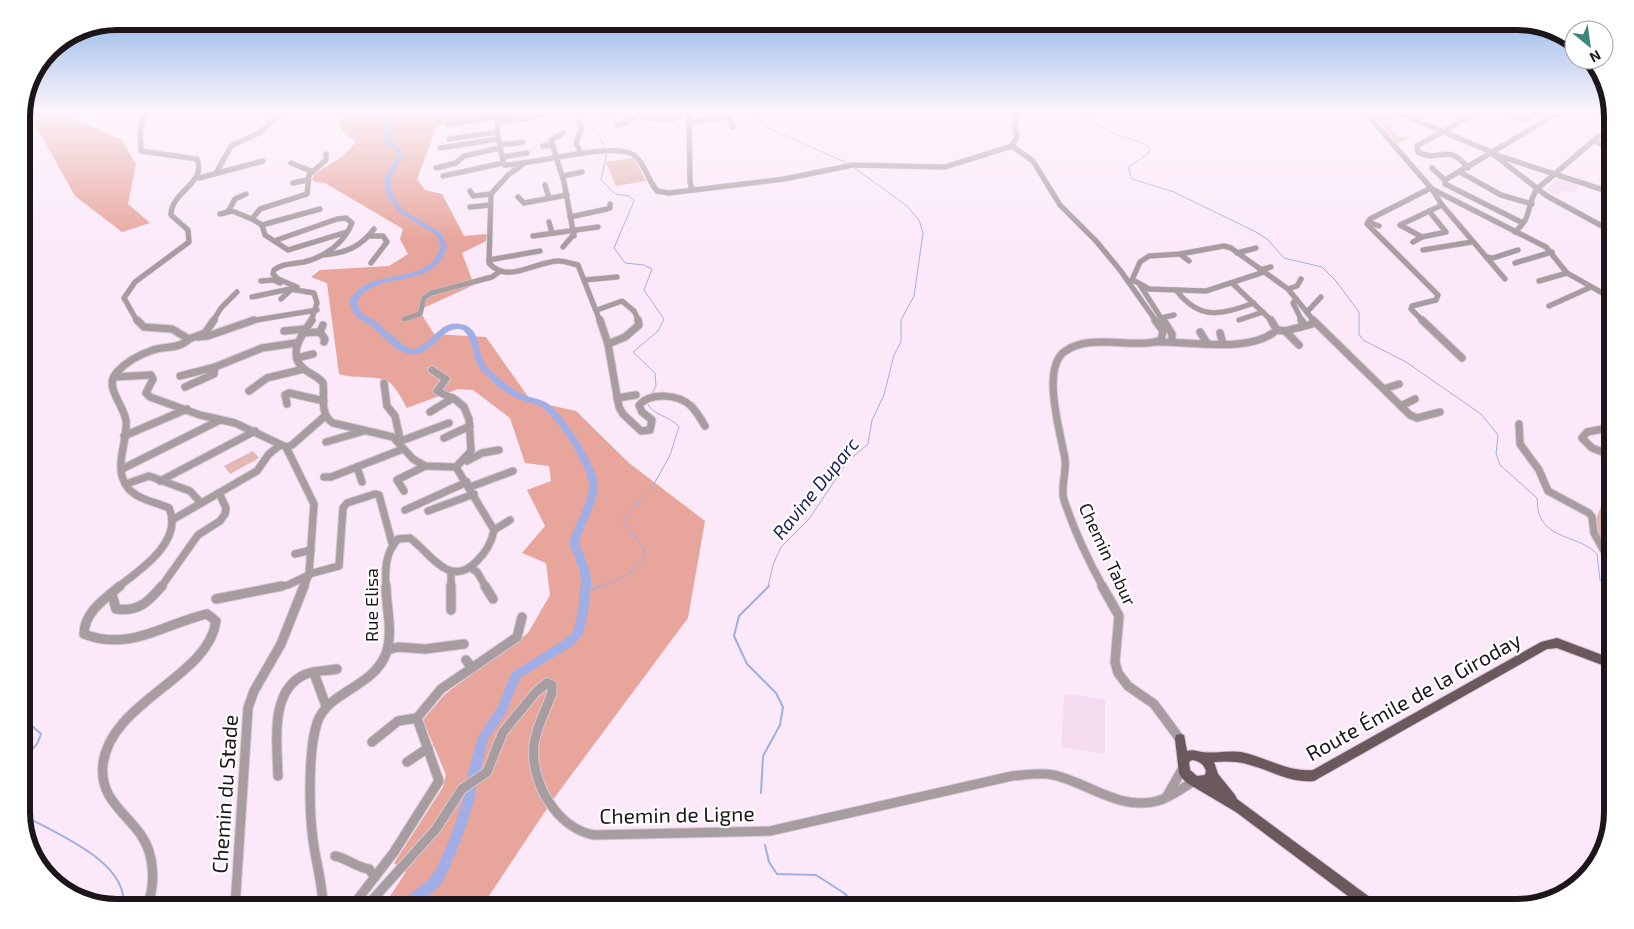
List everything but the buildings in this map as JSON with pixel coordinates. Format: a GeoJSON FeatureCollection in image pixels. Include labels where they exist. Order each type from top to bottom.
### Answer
{"type":"FeatureCollection","features":[{"type":"Feature","properties":{"kind":"main road","name":"Route Émile de la Giroday"},"geometry":{"type":"LineString","coordinates":[[1199,756],[1240,757],[1296,776],[1314,775],[1545,645],[1557,643],[1604,661]]}},
{"type":"Feature","properties":{"kind":"main road","name":"Chemin Tabur"},"geometry":{"type":"LineString","coordinates":[[1180,739],[1199,756],[1212,773]]}},
{"type":"Feature","properties":{"kind":"main road","name":"Chemin Tabur"},"geometry":{"type":"LineString","coordinates":[[1180,739],[1183,764]]}},
{"type":"Feature","properties":{"kind":"main road"},"geometry":{"type":"LineString","coordinates":[[1199,756],[1183,764],[1189,778],[1240,808],[1363,899]]}},
{"type":"Feature","properties":{"kind":"main road"},"geometry":{"type":"LineString","coordinates":[[1196,782],[1209,780],[1212,773],[1230,757]]}},
{"type":"Feature","properties":{"kind":"main road"},"geometry":{"type":"LineString","coordinates":[[1212,773],[1240,808]]}},
{"type":"Feature","properties":{"kind":"street"},"geometry":{"type":"LineString","coordinates":[[171,155],[196,159],[200,174],[199,178]]}},
{"type":"Feature","properties":{"kind":"street"},"geometry":{"type":"LineString","coordinates":[[216,173],[226,155]]}},
{"type":"Feature","properties":{"kind":"street"},"geometry":{"type":"LineString","coordinates":[[252,219],[253,215],[262,208],[307,194],[310,190],[307,180],[311,172],[326,160],[326,155]]}},
{"type":"Feature","properties":{"kind":"street"},"geometry":{"type":"LineString","coordinates":[[436,168],[456,163],[466,155]]}},
{"type":"Feature","properties":{"kind":"street"},"geometry":{"type":"LineString","coordinates":[[503,163],[502,157],[512,155]]}},
{"type":"Feature","properties":{"kind":"street"},"geometry":{"type":"LineString","coordinates":[[557,155],[574,233]]}},
{"type":"Feature","properties":{"kind":"street"},"geometry":{"type":"LineString","coordinates":[[443,176],[503,163],[507,166],[575,155]]}},
{"type":"Feature","properties":{"kind":"street"},"geometry":{"type":"LineString","coordinates":[[635,155],[657,191],[676,193],[813,175],[853,165],[945,167],[982,155]]}},
{"type":"Feature","properties":{"kind":"street"},"geometry":{"type":"LineString","coordinates":[[689,155],[690,182],[691,187],[695,190]]}},
{"type":"Feature","properties":{"kind":"street"},"geometry":{"type":"LineString","coordinates":[[1025,155],[1033,161],[1060,205],[1096,241],[1130,281],[1161,326],[1162,337]]}},
{"type":"Feature","properties":{"kind":"street"},"geometry":{"type":"LineString","coordinates":[[1404,155],[1432,188],[1552,252],[1567,273],[1604,294]]}},
{"type":"Feature","properties":{"kind":"street"},"geometry":{"type":"LineString","coordinates":[[1458,155],[1468,168]]}},
{"type":"Feature","properties":{"kind":"street"},"geometry":{"type":"LineString","coordinates":[[1445,180],[1490,155]]}},
{"type":"Feature","properties":{"kind":"street"},"geometry":{"type":"LineString","coordinates":[[1494,155],[1537,189],[1604,227]]}},
{"type":"Feature","properties":{"kind":"street"},"geometry":{"type":"LineString","coordinates":[[1496,155],[1604,190]]}},
{"type":"Feature","properties":{"kind":"street"},"geometry":{"type":"LineString","coordinates":[[1515,232],[1526,223],[1532,211],[1532,196],[1537,189],[1577,155]]}},
{"type":"Feature","properties":{"kind":"street"},"geometry":{"type":"LineString","coordinates":[[189,339],[172,329],[144,327],[138,322],[124,298],[130,289],[154,265],[190,242],[189,231],[170,213],[184,191],[199,178],[264,161]]}},
{"type":"Feature","properties":{"kind":"street"},"geometry":{"type":"LineString","coordinates":[[291,163],[300,165],[311,172]]}},
{"type":"Feature","properties":{"kind":"street"},"geometry":{"type":"LineString","coordinates":[[524,164],[508,175],[491,194],[491,247],[489,260],[491,267],[505,273],[562,261],[578,265],[597,310],[608,344],[617,398],[624,414],[644,432],[650,430],[653,424],[652,420],[640,407],[640,402],[649,397],[684,402],[706,426]]}},
{"type":"Feature","properties":{"kind":"street"},"geometry":{"type":"LineString","coordinates":[[1432,168],[1445,180],[1444,184],[1520,222]]}},
{"type":"Feature","properties":{"kind":"street"},"geometry":{"type":"LineString","coordinates":[[562,176],[582,172]]}},
{"type":"Feature","properties":{"kind":"street"},"geometry":{"type":"LineString","coordinates":[[1460,172],[1499,194],[1532,204]]}},
{"type":"Feature","properties":{"kind":"street"},"geometry":{"type":"LineString","coordinates":[[293,183],[307,180]]}},
{"type":"Feature","properties":{"kind":"street"},"geometry":{"type":"LineString","coordinates":[[546,185],[549,198]]}},
{"type":"Feature","properties":{"kind":"street"},"geometry":{"type":"LineString","coordinates":[[1432,188],[1434,195],[1442,205],[1505,279]]}},
{"type":"Feature","properties":{"kind":"street"},"geometry":{"type":"LineString","coordinates":[[1368,222],[1432,188]]}},
{"type":"Feature","properties":{"kind":"street"},"geometry":{"type":"LineString","coordinates":[[470,191],[473,196],[491,194]]}},
{"type":"Feature","properties":{"kind":"street"},"geometry":{"type":"LineString","coordinates":[[532,193],[534,201]]}},
{"type":"Feature","properties":{"kind":"street"},"geometry":{"type":"LineString","coordinates":[[220,214],[229,210],[236,198],[246,194]]}},
{"type":"Feature","properties":{"kind":"street"},"geometry":{"type":"LineString","coordinates":[[518,197],[521,202],[567,195]]}},
{"type":"Feature","properties":{"kind":"street"},"geometry":{"type":"LineString","coordinates":[[570,219],[607,209],[610,207],[610,204]]}},
{"type":"Feature","properties":{"kind":"street"},"geometry":{"type":"LineString","coordinates":[[470,207],[490,205]]}},
{"type":"Feature","properties":{"kind":"street"},"geometry":{"type":"LineString","coordinates":[[1422,237],[1400,225],[1442,205]]}},
{"type":"Feature","properties":{"kind":"street"},"geometry":{"type":"LineString","coordinates":[[229,210],[262,225],[276,223],[305,212],[320,209]]}},
{"type":"Feature","properties":{"kind":"street"},"geometry":{"type":"LineString","coordinates":[[1413,242],[1422,237],[1446,232],[1429,211]]}},
{"type":"Feature","properties":{"kind":"street"},"geometry":{"type":"LineString","coordinates":[[570,219],[592,216]]}},
{"type":"Feature","properties":{"kind":"street"},"geometry":{"type":"LineString","coordinates":[[274,241],[340,218],[346,218],[352,222],[347,232],[330,250],[321,256],[305,262],[280,265],[274,270],[273,274],[278,279],[295,288]]}},
{"type":"Feature","properties":{"kind":"street"},"geometry":{"type":"LineString","coordinates":[[549,222],[552,233]]}},
{"type":"Feature","properties":{"kind":"street"},"geometry":{"type":"LineString","coordinates":[[1368,222],[1379,226]]}},
{"type":"Feature","properties":{"kind":"street"},"geometry":{"type":"LineString","coordinates":[[1368,222],[1369,228],[1436,293],[1438,298],[1436,300],[1412,306],[1411,309],[1462,358]]}},
{"type":"Feature","properties":{"kind":"street"},"geometry":{"type":"LineString","coordinates":[[262,225],[264,234],[290,250],[347,232]]}},
{"type":"Feature","properties":{"kind":"street"},"geometry":{"type":"LineString","coordinates":[[533,236],[552,233],[574,233],[598,227]]}},
{"type":"Feature","properties":{"kind":"street"},"geometry":{"type":"LineString","coordinates":[[321,256],[337,254],[355,248],[374,229]]}},
{"type":"Feature","properties":{"kind":"street"},"geometry":{"type":"LineString","coordinates":[[563,247],[574,233]]}},
{"type":"Feature","properties":{"kind":"street"},"geometry":{"type":"LineString","coordinates":[[369,236],[383,236],[387,242],[371,263]]}},
{"type":"Feature","properties":{"kind":"street"},"geometry":{"type":"LineString","coordinates":[[1423,250],[1472,242]]}},
{"type":"Feature","properties":{"kind":"street"},"geometry":{"type":"LineString","coordinates":[[1130,281],[1143,258],[1224,246],[1288,289],[1316,322],[1410,415],[1417,418],[1440,412]]}},
{"type":"Feature","properties":{"kind":"street"},"geometry":{"type":"LineString","coordinates":[[1237,253],[1256,248]]}},
{"type":"Feature","properties":{"kind":"street"},"geometry":{"type":"LineString","coordinates":[[1486,257],[1493,258],[1518,250]]}},
{"type":"Feature","properties":{"kind":"street"},"geometry":{"type":"LineString","coordinates":[[489,260],[540,251]]}},
{"type":"Feature","properties":{"kind":"street"},"geometry":{"type":"LineString","coordinates":[[1515,263],[1552,252]]}},
{"type":"Feature","properties":{"kind":"street"},"geometry":{"type":"LineString","coordinates":[[1180,254],[1189,261]]}},
{"type":"Feature","properties":{"kind":"street"},"geometry":{"type":"LineString","coordinates":[[1130,281],[1156,289],[1206,291],[1272,267]]}},
{"type":"Feature","properties":{"kind":"street"},"geometry":{"type":"LineString","coordinates":[[404,319],[420,314],[424,298],[431,292],[492,277],[499,272]]}},
{"type":"Feature","properties":{"kind":"street"},"geometry":{"type":"LineString","coordinates":[[1538,281],[1567,273]]}},
{"type":"Feature","properties":{"kind":"street"},"geometry":{"type":"LineString","coordinates":[[585,280],[617,277]]}},
{"type":"Feature","properties":{"kind":"street"},"geometry":{"type":"LineString","coordinates":[[1288,289],[1297,286],[1301,279]]}},
{"type":"Feature","properties":{"kind":"street"},"geometry":{"type":"LineString","coordinates":[[261,281],[273,280],[314,293],[317,300],[316,314],[296,343],[297,358],[304,369],[322,381],[325,416],[334,423],[387,435],[401,445],[413,459],[425,466],[439,468],[456,467],[477,455],[499,450]]}},
{"type":"Feature","properties":{"kind":"street"},"geometry":{"type":"LineString","coordinates":[[1151,280],[1156,289]]}},
{"type":"Feature","properties":{"kind":"street"},"geometry":{"type":"LineString","coordinates":[[1232,283],[1263,312],[1277,330]]}},
{"type":"Feature","properties":{"kind":"street"},"geometry":{"type":"LineString","coordinates":[[1140,285],[1172,334],[1172,341]]}},
{"type":"Feature","properties":{"kind":"street"},"geometry":{"type":"LineString","coordinates":[[1549,306],[1591,287]]}},
{"type":"Feature","properties":{"kind":"street"},"geometry":{"type":"LineString","coordinates":[[252,297],[295,288]]}},
{"type":"Feature","properties":{"kind":"street"},"geometry":{"type":"LineString","coordinates":[[282,299],[295,288]]}},
{"type":"Feature","properties":{"kind":"street"},"geometry":{"type":"LineString","coordinates":[[1176,290],[1188,305],[1209,313],[1224,313],[1254,303]]}},
{"type":"Feature","properties":{"kind":"street"},"geometry":{"type":"LineString","coordinates":[[198,337],[205,333],[221,308],[234,293]]}},
{"type":"Feature","properties":{"kind":"street"},"geometry":{"type":"LineString","coordinates":[[1307,312],[1321,298]]}},
{"type":"Feature","properties":{"kind":"street"},"geometry":{"type":"LineString","coordinates":[[1296,299],[1293,303],[1302,319],[1301,327]]}},
{"type":"Feature","properties":{"kind":"street"},"geometry":{"type":"LineString","coordinates":[[597,310],[622,301],[630,306],[638,319],[639,325],[635,330],[618,341],[608,344]]}},
{"type":"Feature","properties":{"kind":"street"},"geometry":{"type":"LineString","coordinates":[[150,899],[154,884],[144,839],[114,803],[103,778],[102,767],[109,744],[123,724],[148,699],[198,656],[213,637],[217,628],[216,621],[207,614],[132,639],[99,640],[84,634],[83,625],[86,619],[154,557],[164,544],[172,520],[169,508],[138,497],[126,484],[122,469],[124,410],[112,392],[114,377],[122,368],[147,353],[180,346],[189,339],[208,336],[255,319],[317,310]]}},
{"type":"Feature","properties":{"kind":"street"},"geometry":{"type":"LineString","coordinates":[[1239,320],[1263,312]]}},
{"type":"Feature","properties":{"kind":"street"},"geometry":{"type":"LineString","coordinates":[[1161,318],[1174,315]]}},
{"type":"Feature","properties":{"kind":"street"},"geometry":{"type":"LineString","coordinates":[[1277,330],[1284,331],[1316,322]]}},
{"type":"Feature","properties":{"kind":"street"},"geometry":{"type":"LineString","coordinates":[[320,332],[323,325]]}},
{"type":"Feature","properties":{"kind":"street"},"geometry":{"type":"LineString","coordinates":[[1162,337],[1172,341],[1223,344],[1257,340],[1274,334],[1277,330]]}},
{"type":"Feature","properties":{"kind":"street"},"geometry":{"type":"LineString","coordinates":[[284,331],[320,332]]}},
{"type":"Feature","properties":{"kind":"street"},"geometry":{"type":"LineString","coordinates":[[1284,331],[1299,345]]}},
{"type":"Feature","properties":{"kind":"street"},"geometry":{"type":"LineString","coordinates":[[320,332],[325,339],[324,342]]}},
{"type":"Feature","properties":{"kind":"street"},"geometry":{"type":"LineString","coordinates":[[1200,332],[1207,343]]}},
{"type":"Feature","properties":{"kind":"street"},"geometry":{"type":"LineString","coordinates":[[1220,333],[1223,344]]}},
{"type":"Feature","properties":{"kind":"street"},"geometry":{"type":"LineString","coordinates":[[1156,342],[1162,337]]}},
{"type":"Feature","properties":{"kind":"street","name":"Chemin Tabur"},"geometry":{"type":"LineString","coordinates":[[1172,341],[1113,341],[1084,344],[1065,352],[1058,358],[1053,374],[1058,431],[1065,460],[1063,498],[1092,568],[1119,616],[1116,667],[1124,682],[1154,704],[1180,739]]}},
{"type":"Feature","properties":{"kind":"street"},"geometry":{"type":"LineString","coordinates":[[180,376],[215,367],[257,346],[296,343]]}},
{"type":"Feature","properties":{"kind":"street"},"geometry":{"type":"LineString","coordinates":[[297,358],[313,354]]}},
{"type":"Feature","properties":{"kind":"street"},"geometry":{"type":"LineString","coordinates":[[184,387],[214,374],[215,367]]}},
{"type":"Feature","properties":{"kind":"street"},"geometry":{"type":"LineString","coordinates":[[249,391],[267,378],[304,369]]}},
{"type":"Feature","properties":{"kind":"street"},"geometry":{"type":"LineString","coordinates":[[432,370],[446,378],[437,391],[453,398],[462,405],[470,426],[469,441],[471,451],[456,467]]}},
{"type":"Feature","properties":{"kind":"street"},"geometry":{"type":"LineString","coordinates":[[114,377],[151,375],[152,380],[146,393],[148,396],[220,420],[235,423],[255,431],[283,447]]}},
{"type":"Feature","properties":{"kind":"street"},"geometry":{"type":"LineString","coordinates":[[384,383],[387,406],[396,419],[401,445]]}},
{"type":"Feature","properties":{"kind":"street"},"geometry":{"type":"LineString","coordinates":[[1384,389],[1399,384]]}},
{"type":"Feature","properties":{"kind":"street"},"geometry":{"type":"LineString","coordinates":[[287,404],[285,395],[289,393],[324,401]]}},
{"type":"Feature","properties":{"kind":"street"},"geometry":{"type":"LineString","coordinates":[[617,398],[636,395]]}},
{"type":"Feature","properties":{"kind":"street"},"geometry":{"type":"LineString","coordinates":[[430,412],[453,398]]}},
{"type":"Feature","properties":{"kind":"street"},"geometry":{"type":"LineString","coordinates":[[1402,406],[1414,399]]}},
{"type":"Feature","properties":{"kind":"street"},"geometry":{"type":"LineString","coordinates":[[124,436],[187,409]]}},
{"type":"Feature","properties":{"kind":"street"},"geometry":{"type":"LineString","coordinates":[[172,520],[261,468],[267,457],[283,447],[292,445],[325,416]]}},
{"type":"Feature","properties":{"kind":"street"},"geometry":{"type":"LineString","coordinates":[[122,469],[220,420]]}},
{"type":"Feature","properties":{"kind":"street"},"geometry":{"type":"LineString","coordinates":[[324,477],[331,477],[357,467],[449,423]]}},
{"type":"Feature","properties":{"kind":"street"},"geometry":{"type":"LineString","coordinates":[[1519,424],[1516,433],[1520,446],[1524,454],[1539,470],[1544,486],[1556,497],[1589,513],[1592,517],[1594,533],[1604,551]]}},
{"type":"Feature","properties":{"kind":"street"},"geometry":{"type":"LineString","coordinates":[[444,438],[470,426]]}},
{"type":"Feature","properties":{"kind":"street"},"geometry":{"type":"LineString","coordinates":[[1604,429],[1587,432],[1582,435],[1592,448],[1604,452]]}},
{"type":"Feature","properties":{"kind":"street"},"geometry":{"type":"LineString","coordinates":[[326,442],[368,430]]}},
{"type":"Feature","properties":{"kind":"street"},"geometry":{"type":"LineString","coordinates":[[160,481],[255,431]]}},
{"type":"Feature","properties":{"kind":"street","name":"Chemin du Stade"},"geometry":{"type":"LineString","coordinates":[[236,899],[248,708],[254,691],[281,644],[309,575],[314,504],[283,447]]}},
{"type":"Feature","properties":{"kind":"street"},"geometry":{"type":"LineString","coordinates":[[404,491],[397,480],[425,466]]}},
{"type":"Feature","properties":{"kind":"street"},"geometry":{"type":"LineString","coordinates":[[357,467],[362,482]]}},
{"type":"Feature","properties":{"kind":"street"},"geometry":{"type":"LineString","coordinates":[[216,599],[288,586],[309,575],[339,566],[343,508],[347,503],[372,495],[379,495],[392,543],[398,539],[410,538],[440,566],[451,572],[461,573],[471,568],[491,543],[494,530],[471,488],[456,467]]}},
{"type":"Feature","properties":{"kind":"street"},"geometry":{"type":"LineString","coordinates":[[405,510],[471,488],[513,471]]}},
{"type":"Feature","properties":{"kind":"street"},"geometry":{"type":"LineString","coordinates":[[126,484],[147,475],[190,491],[201,503]]}},
{"type":"Feature","properties":{"kind":"street"},"geometry":{"type":"LineString","coordinates":[[428,512],[471,488]]}},
{"type":"Feature","properties":{"kind":"street"},"geometry":{"type":"LineString","coordinates":[[112,594],[116,609],[124,612],[138,609],[150,601],[200,533],[225,515],[226,506],[219,493]]}},
{"type":"Feature","properties":{"kind":"street"},"geometry":{"type":"LineString","coordinates":[[494,530],[510,520]]}},
{"type":"Feature","properties":{"kind":"street","name":"Rue Elisa"},"geometry":{"type":"LineString","coordinates":[[326,706],[366,682],[380,666],[387,650],[389,632],[386,563],[392,543]]}},
{"type":"Feature","properties":{"kind":"street"},"geometry":{"type":"LineString","coordinates":[[295,554],[311,550]]}},
{"type":"Feature","properties":{"kind":"street"},"geometry":{"type":"LineString","coordinates":[[471,568],[477,572],[493,599]]}},
{"type":"Feature","properties":{"kind":"street"},"geometry":{"type":"LineString","coordinates":[[451,572],[452,610]]}},
{"type":"Feature","properties":{"kind":"street"},"geometry":{"type":"LineString","coordinates":[[372,742],[397,722],[405,718],[416,718],[442,689],[517,637],[522,617]]}},
{"type":"Feature","properties":{"kind":"street","name":"Rue Elisa"},"geometry":{"type":"LineString","coordinates":[[387,650],[398,648],[425,649],[464,644]]}},
{"type":"Feature","properties":{"kind":"street"},"geometry":{"type":"LineString","coordinates":[[466,660],[472,668]]}},
{"type":"Feature","properties":{"kind":"street"},"geometry":{"type":"LineString","coordinates":[[278,776],[278,711],[291,686],[303,676],[337,669]]}},
{"type":"Feature","properties":{"kind":"street"},"geometry":{"type":"LineString","coordinates":[[314,673],[326,706],[317,722],[312,737],[313,841],[326,899]]}},
{"type":"Feature","properties":{"kind":"street","name":"Chemin de Ligne"},"geometry":{"type":"LineString","coordinates":[[373,899],[436,829],[462,789],[487,772],[504,732],[536,692],[548,683],[552,685],[552,693],[534,742],[533,760],[538,778],[563,818],[576,830],[597,835],[770,831],[984,781],[1037,774],[1055,775],[1097,793],[1123,800],[1149,802],[1167,796]]}},
{"type":"Feature","properties":{"kind":"street"},"geometry":{"type":"LineString","coordinates":[[358,899],[394,852],[440,781],[416,718]]}},
{"type":"Feature","properties":{"kind":"street"},"geometry":{"type":"LineString","coordinates":[[407,762],[428,748]]}},
{"type":"Feature","properties":{"kind":"street"},"geometry":{"type":"LineString","coordinates":[[1167,796],[1183,764]]}},
{"type":"Feature","properties":{"kind":"street"},"geometry":{"type":"LineString","coordinates":[[1167,796],[1196,782]]}},
{"type":"Feature","properties":{"kind":"street"},"geometry":{"type":"LineString","coordinates":[[335,856],[350,859],[357,867],[369,869],[375,876]]}},
{"type":"Feature","properties":{"kind":"shaded area"},"geometry":{"type":"Polygon","coordinates":[[[52,155],[131,155],[136,164],[128,204],[150,223],[122,232],[75,196],[52,155]]]}},
{"type":"Feature","properties":{"kind":"shaded area"},"geometry":{"type":"Polygon","coordinates":[[[426,155],[417,179],[425,190],[442,194],[464,236],[487,234],[486,241],[462,253],[474,285],[419,310],[434,334],[486,337],[531,401],[576,411],[629,463],[705,521],[688,618],[552,801],[487,899],[388,899],[406,872],[394,863],[443,787],[446,775],[423,720],[445,694],[528,633],[550,595],[546,563],[522,553],[545,526],[527,490],[551,481],[549,466],[525,463],[510,418],[473,390],[458,389],[407,408],[394,387],[385,380],[339,374],[327,283],[311,277],[320,270],[389,266],[408,254],[400,239],[403,229],[325,183],[315,182],[312,179],[315,174],[343,156],[426,155]]]}},
{"type":"Feature","properties":{"kind":"shaded area"},"geometry":{"type":"Polygon","coordinates":[[[634,158],[646,181],[616,186],[606,162],[634,158]]]}},
{"type":"Feature","properties":{"kind":"shaded area"},"geometry":{"type":"Polygon","coordinates":[[[1558,178],[1579,187],[1572,193],[1565,190],[1558,195],[1546,190],[1558,178]]]}},
{"type":"Feature","properties":{"kind":"shaded area"},"geometry":{"type":"Polygon","coordinates":[[[253,451],[259,458],[230,474],[224,466],[253,451]]]}},
{"type":"Feature","properties":{"kind":"shaded area"},"geometry":{"type":"Polygon","coordinates":[[[1604,499],[1604,546],[1597,534],[1595,522],[1604,499]]]}},
{"type":"Feature","properties":{"kind":"shaded area"},"geometry":{"type":"Polygon","coordinates":[[[1064,695],[1078,695],[1105,700],[1105,754],[1061,747],[1064,695]]]}},
{"type":"Feature","properties":{"kind":"waterway"},"geometry":{"type":"LineString","coordinates":[[401,155],[387,179],[390,196],[401,211],[439,234],[444,246],[438,259],[428,268],[374,284],[362,290],[353,300],[355,309],[361,317],[372,323],[399,346],[410,352],[417,352],[423,349],[445,330],[459,326],[466,328],[473,338],[478,358],[484,369],[513,393],[539,402],[552,411],[583,456],[589,468],[594,486],[574,543],[585,571],[586,582],[583,612],[578,634],[568,643],[516,675],[502,709],[483,737],[473,777]]}},
{"type":"Feature","properties":{"kind":"waterway"},"geometry":{"type":"LineString","coordinates":[[606,155],[601,180],[615,194],[629,196],[634,201],[614,248],[625,263],[644,265],[652,269],[644,290],[664,319],[658,331],[633,352],[655,373],[656,386],[651,395]]}},
{"type":"Feature","properties":{"kind":"waterway","name":"Ravine Duparc"},"geometry":{"type":"LineString","coordinates":[[830,155],[847,163]]}},
{"type":"Feature","properties":{"kind":"waterway"},"geometry":{"type":"LineString","coordinates":[[1146,155],[1128,167],[1132,179],[1174,192],[1256,232],[1267,239],[1284,258],[1322,267],[1336,281],[1359,312],[1359,334],[1363,340],[1406,362],[1481,414],[1498,435],[1496,454],[1500,465],[1537,498],[1539,514],[1543,522],[1550,529],[1590,548],[1597,554],[1600,580],[1604,583]]}},
{"type":"Feature","properties":{"kind":"waterway","name":"Ravine Duparc"},"geometry":{"type":"LineString","coordinates":[[768,587],[773,565],[781,547],[809,519],[848,461],[868,444],[872,420],[884,395],[894,355],[901,342],[901,320],[914,296],[923,233],[919,220],[907,206],[853,167]]}},
{"type":"Feature","properties":{"kind":"waterway"},"geometry":{"type":"LineString","coordinates":[[597,587],[625,576],[637,567],[646,555],[623,520],[653,486],[670,455],[679,427],[676,423],[653,411],[647,403]]}},
{"type":"Feature","properties":{"kind":"waterway"},"geometry":{"type":"LineString","coordinates":[[586,591],[601,586]]}},
{"type":"Feature","properties":{"kind":"waterway","name":"Ravine Duparc"},"geometry":{"type":"LineString","coordinates":[[761,793],[763,756],[780,725],[783,707],[776,693],[747,664],[734,636],[739,616],[768,587]]}},
{"type":"Feature","properties":{"kind":"waterway"},"geometry":{"type":"LineString","coordinates":[[30,726],[41,734],[37,744],[30,751]]}},
{"type":"Feature","properties":{"kind":"waterway"},"geometry":{"type":"LineString","coordinates":[[413,899],[431,886],[440,875],[456,836],[472,785]]}},
{"type":"Feature","properties":{"kind":"waterway"},"geometry":{"type":"LineString","coordinates":[[30,819],[70,840],[103,863],[115,877],[122,892],[122,899]]}},
{"type":"Feature","properties":{"kind":"waterway","name":"Ravine Duparc"},"geometry":{"type":"LineString","coordinates":[[765,845],[769,862],[777,874],[816,875],[844,893],[850,899]]}}]}
